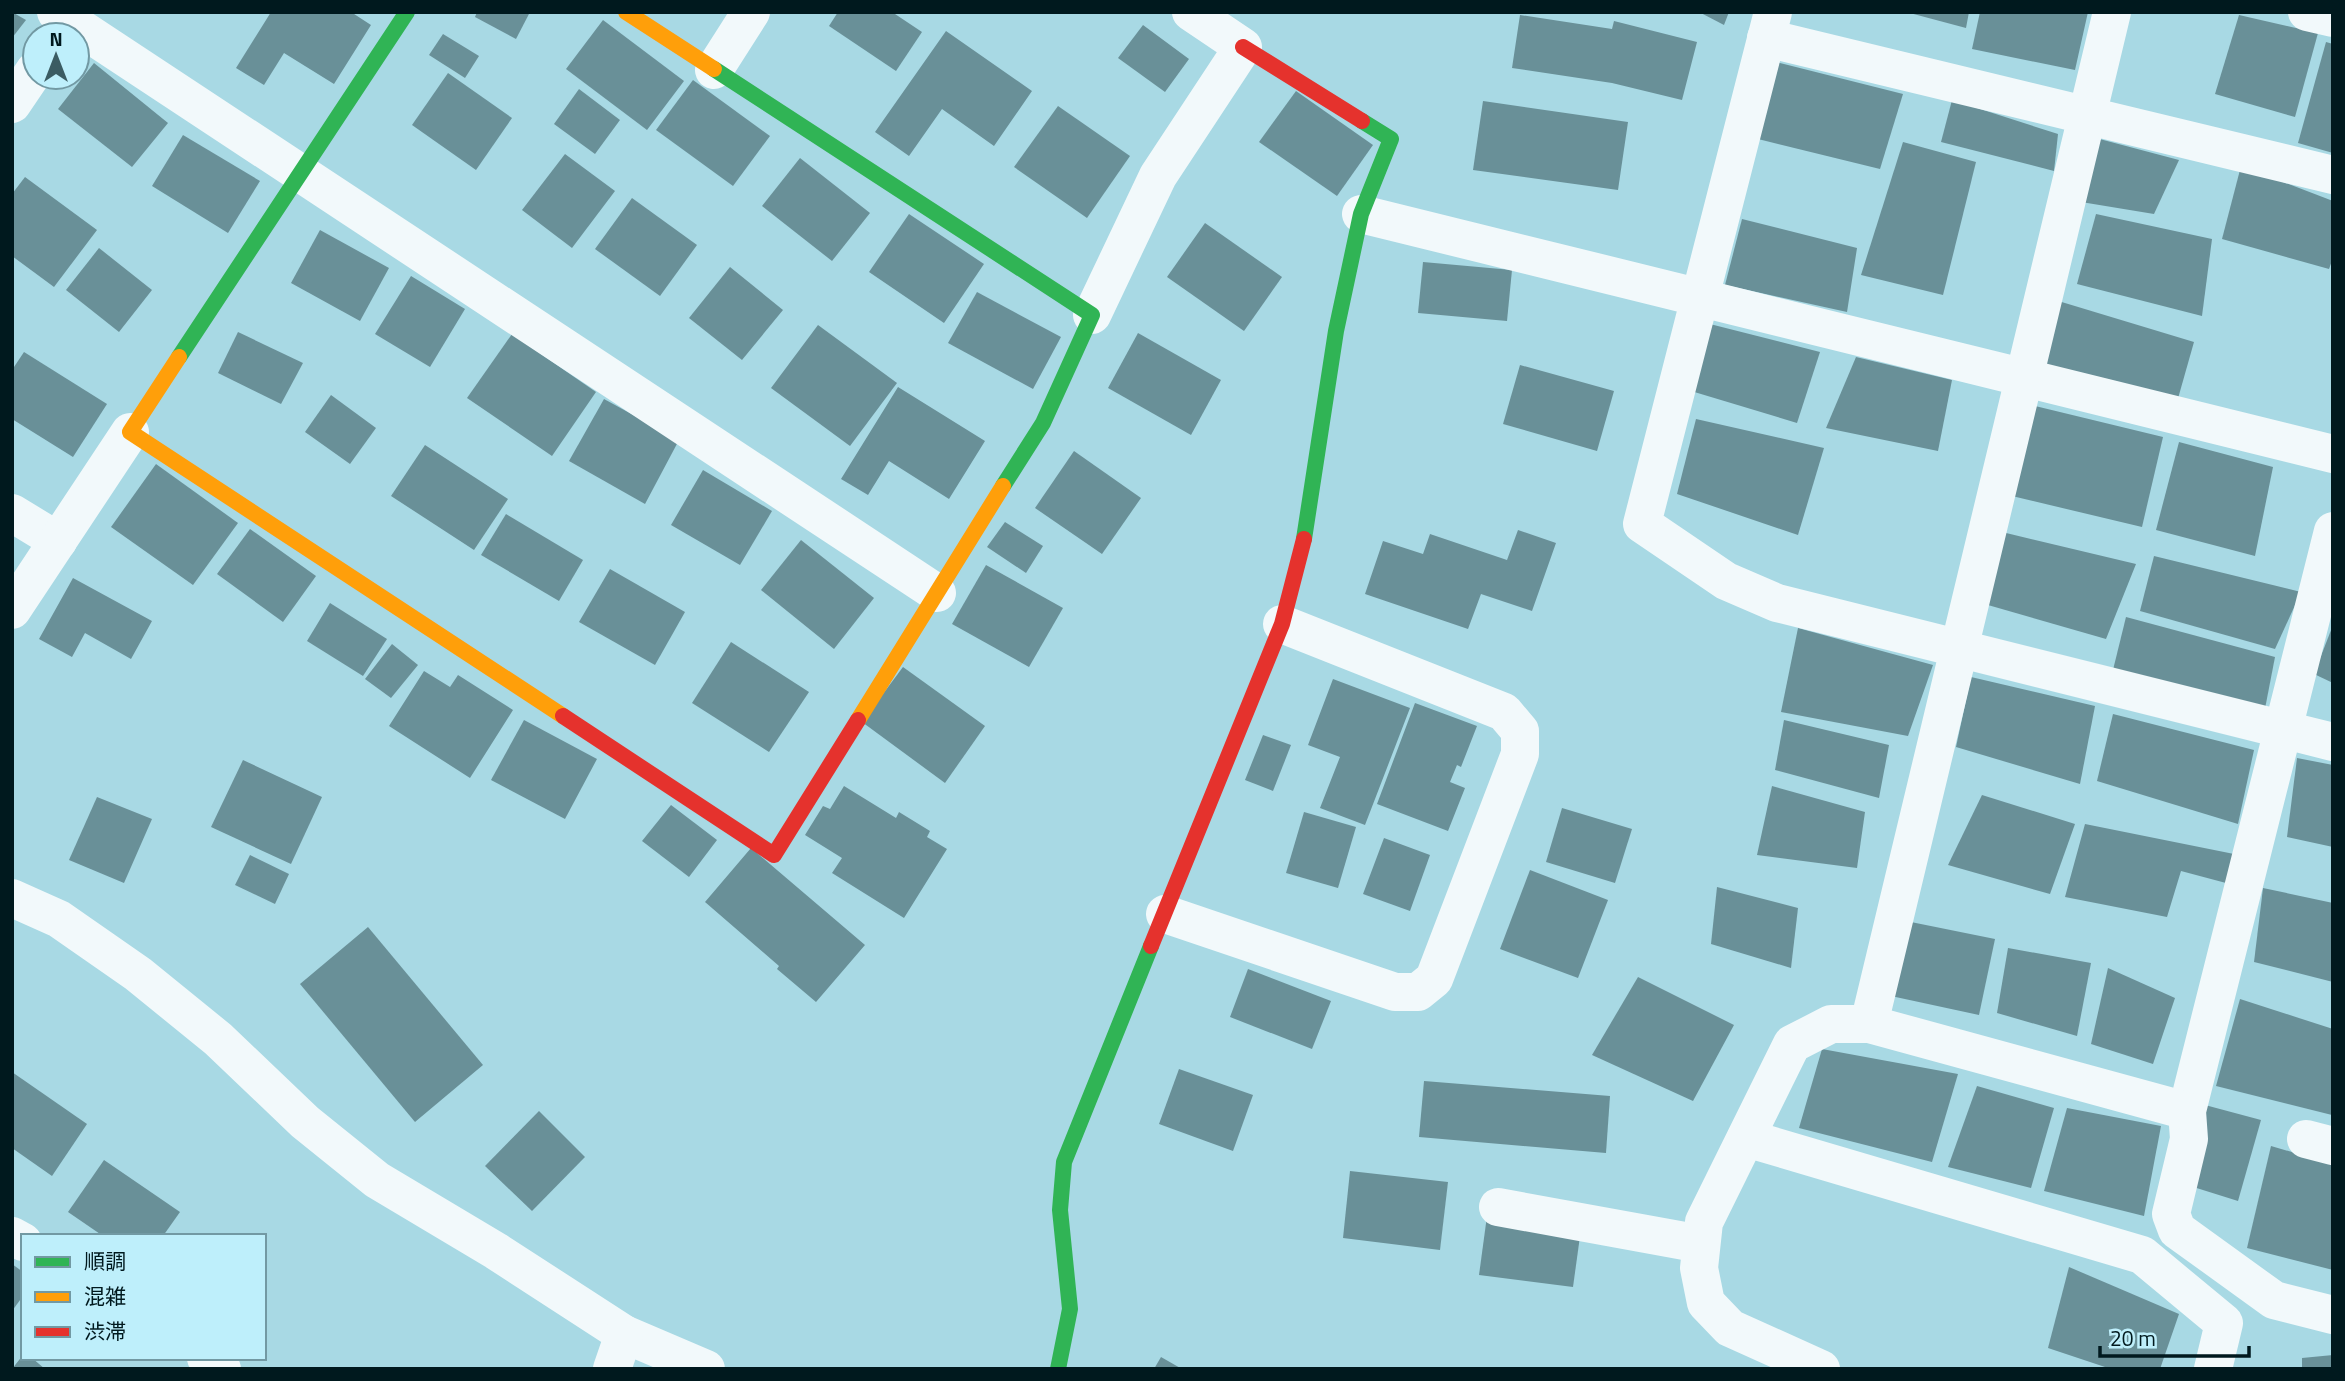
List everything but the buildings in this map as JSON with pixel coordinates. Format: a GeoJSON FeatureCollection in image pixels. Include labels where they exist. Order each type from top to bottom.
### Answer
{"type":"FeatureCollection","features":[{"type":"Feature","properties":{"kind":"street"},"geometry":{"type":"LineString","coordinates":[[12,610],[407,12]]}},
{"type":"Feature","properties":{"kind":"street"},"geometry":{"type":"LineString","coordinates":[[626,12],[1092,315]]}},
{"type":"Feature","properties":{"kind":"street"},"geometry":{"type":"LineString","coordinates":[[714,70],[751,12]]}},
{"type":"Feature","properties":{"kind":"street"},"geometry":{"type":"LineString","coordinates":[[1058,1369],[1070,1322],[1070,1289],[1058,1190],[1064,1163],[1282,624],[1303,543],[1336,331],[1361,215],[1391,139],[1191,12]]}},
{"type":"Feature","properties":{"kind":"street"},"geometry":{"type":"LineString","coordinates":[[1869,1024],[2112,12]]}},
{"type":"Feature","properties":{"kind":"street"},"geometry":{"type":"LineString","coordinates":[[2307,12],[2333,18]]}},
{"type":"Feature","properties":{"kind":"street"},"geometry":{"type":"LineString","coordinates":[[2333,175],[2087,115],[1769,25],[1642,524],[1726,581],[1777,603],[2333,742]]}},
{"type":"Feature","properties":{"kind":"street"},"geometry":{"type":"LineString","coordinates":[[91,42],[301,173],[937,593]]}},
{"type":"Feature","properties":{"kind":"street"},"geometry":{"type":"LineString","coordinates":[[130,432],[774,855],[1043,423],[1157,176],[1243,47]]}},
{"type":"Feature","properties":{"kind":"street"},"geometry":{"type":"LineString","coordinates":[[1361,215],[2333,454]]}},
{"type":"Feature","properties":{"kind":"street"},"geometry":{"type":"LineString","coordinates":[[12,513],[58,541]]}},
{"type":"Feature","properties":{"kind":"street"},"geometry":{"type":"LineString","coordinates":[[2333,531],[2187,1111],[2189,1139],[2171,1214],[2177,1230],[2274,1300],[2333,1315]]}},
{"type":"Feature","properties":{"kind":"street"},"geometry":{"type":"LineString","coordinates":[[1165,914],[1395,992],[1418,992],[1434,979],[1520,754],[1520,732],[1504,712],[1282,624]]}},
{"type":"Feature","properties":{"kind":"street"},"geometry":{"type":"LineString","coordinates":[[12,898],[59,919],[138,974],[218,1040],[304,1122],[377,1180],[496,1251],[618,1351],[706,1369]]}},
{"type":"Feature","properties":{"kind":"street"},"geometry":{"type":"LineString","coordinates":[[1821,1369],[1730,1328],[1706,1303],[1699,1268],[1704,1222],[1792,1044],[1831,1024],[1869,1024],[2187,1111]]}},
{"type":"Feature","properties":{"kind":"street"},"geometry":{"type":"LineString","coordinates":[[1746,1138],[2142,1255],[2224,1324],[2213,1369]]}},
{"type":"Feature","properties":{"kind":"street"},"geometry":{"type":"LineString","coordinates":[[1498,1207],[1701,1244]]}},
{"type":"Feature","properties":{"kind":"traffic: fast"},"geometry":{"type":"LineString","coordinates":[[179,357],[407,12]]}},
{"type":"Feature","properties":{"kind":"traffic: fast"},"geometry":{"type":"LineString","coordinates":[[714,69],[1092,315],[1043,423],[1003,486]]}},
{"type":"Feature","properties":{"kind":"traffic: fast"},"geometry":{"type":"LineString","coordinates":[[1304,539],[1336,331],[1361,214],[1391,139],[1362,121]]}},
{"type":"Feature","properties":{"kind":"traffic: fast"},"geometry":{"type":"LineString","coordinates":[[1058,1369],[1070,1309],[1060,1210],[1064,1162],[1151,946]]}},
{"type":"Feature","properties":{"kind":"traffic: slow"},"geometry":{"type":"LineString","coordinates":[[626,12],[714,69]]}},
{"type":"Feature","properties":{"kind":"traffic: slow"},"geometry":{"type":"LineString","coordinates":[[179,357],[130,432],[563,716]]}},
{"type":"Feature","properties":{"kind":"traffic: slow"},"geometry":{"type":"LineString","coordinates":[[858,720],[1003,486]]}},
{"type":"Feature","properties":{"kind":"traffic: jam"},"geometry":{"type":"LineString","coordinates":[[1243,47],[1362,121]]}},
{"type":"Feature","properties":{"kind":"traffic: jam"},"geometry":{"type":"LineString","coordinates":[[1151,946],[1282,624],[1304,539]]}},
{"type":"Feature","properties":{"kind":"traffic: jam"},"geometry":{"type":"LineString","coordinates":[[563,716],[774,855],[858,720]]}}]}
